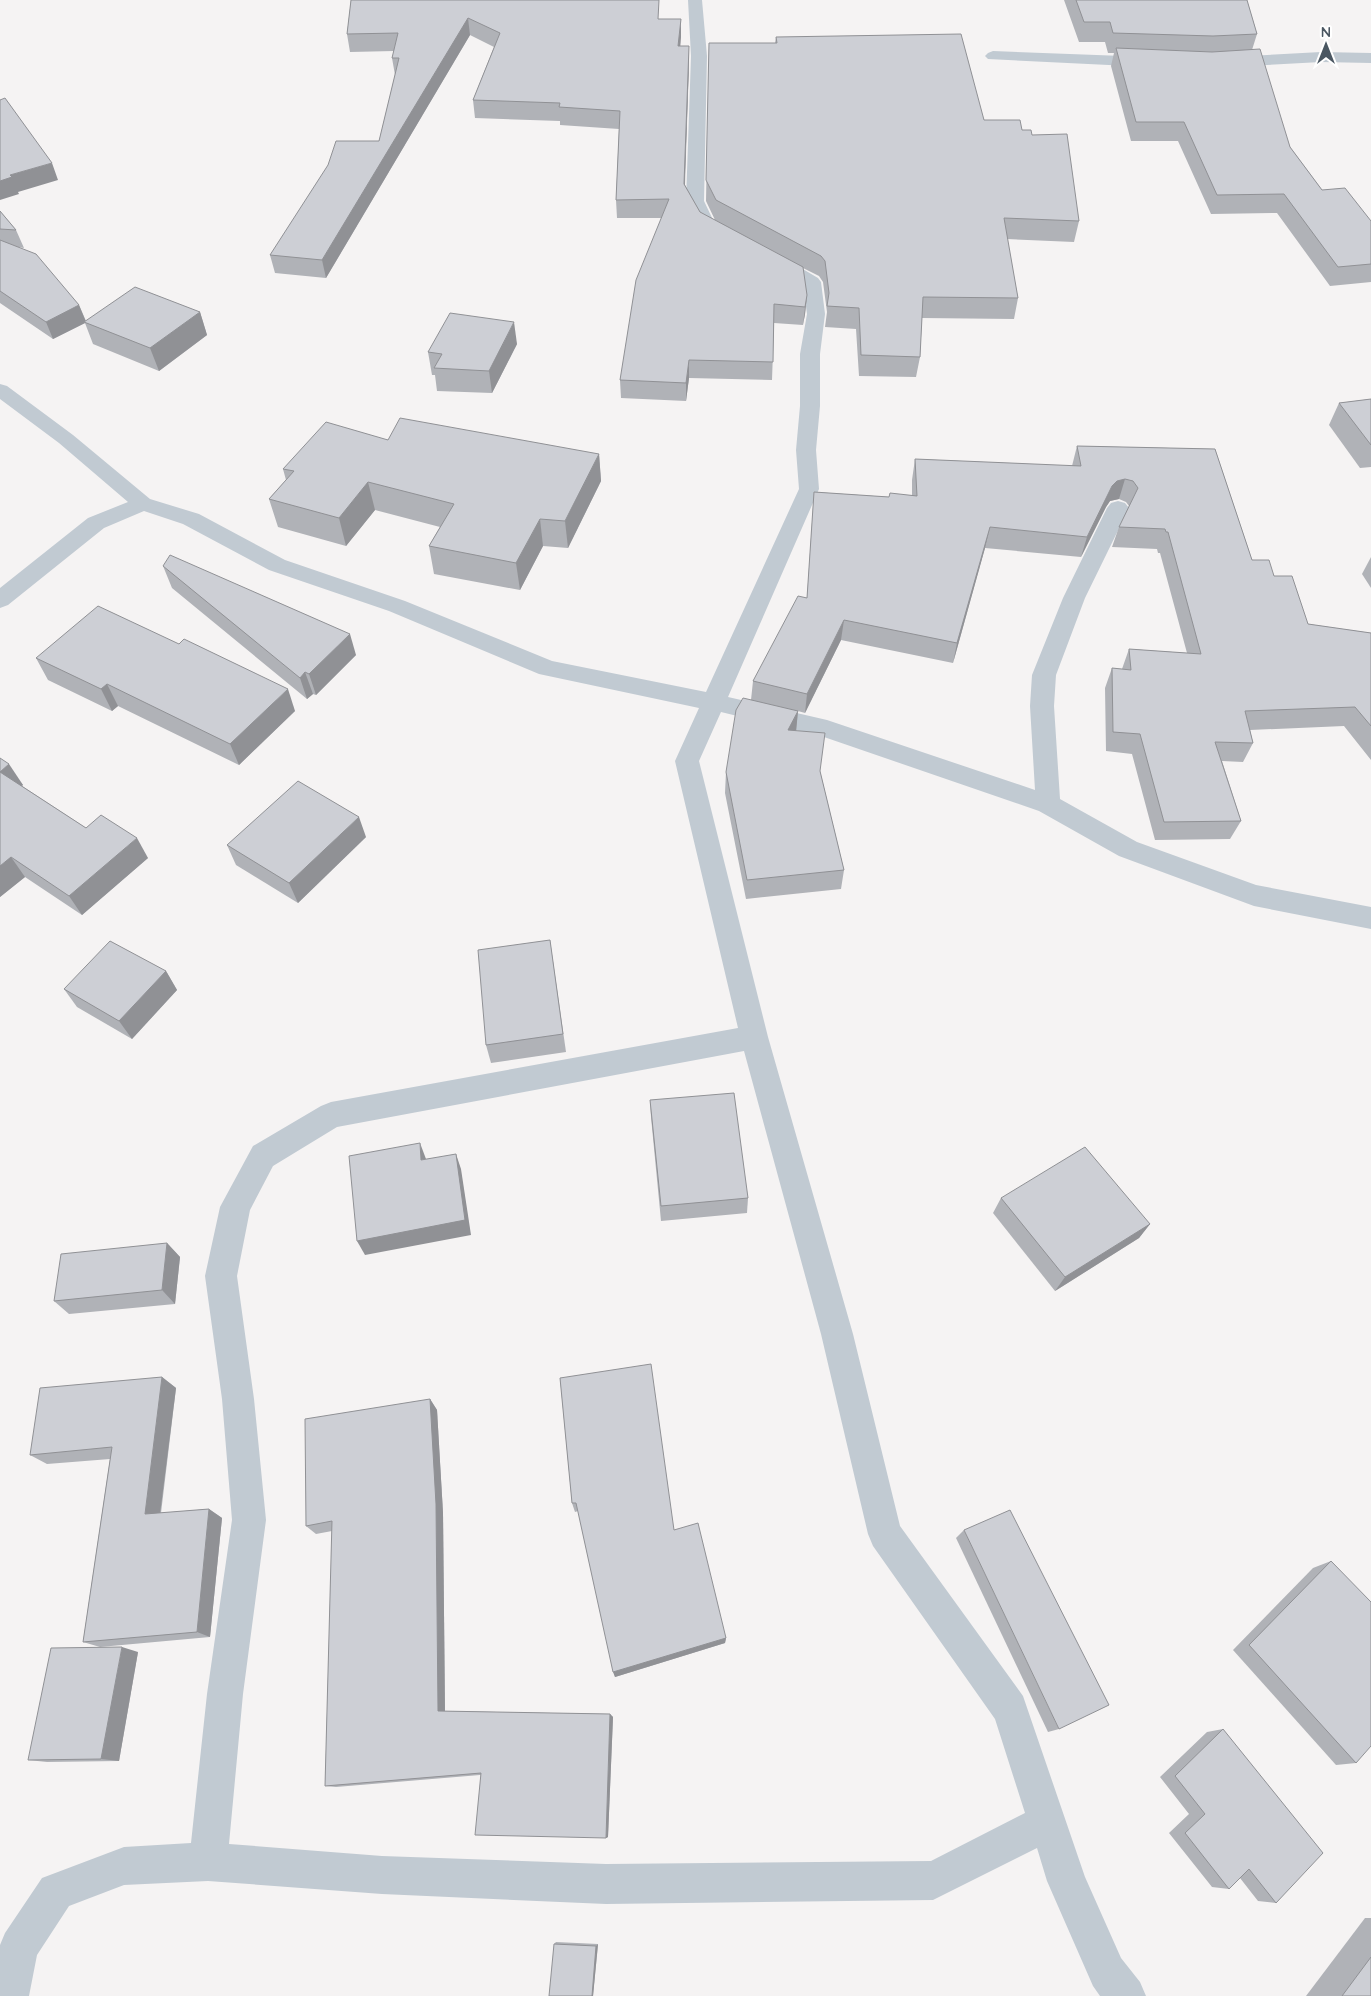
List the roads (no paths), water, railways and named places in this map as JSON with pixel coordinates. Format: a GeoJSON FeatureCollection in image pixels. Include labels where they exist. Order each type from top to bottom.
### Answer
{"type":"FeatureCollection","features":[{"type":"Feature","properties":{"kind":"street"},"geometry":{"type":"LineString","coordinates":[[695,0],[699,56],[695,201],[708,225],[741,242]]}},
{"type":"Feature","properties":{"kind":"street"},"geometry":{"type":"LineString","coordinates":[[993,56],[1160,62]]}},
{"type":"Feature","properties":{"kind":"street"},"geometry":{"type":"LineString","coordinates":[[1217,63],[1321,57],[1371,58]]}},
{"type":"Feature","properties":{"kind":"street"},"geometry":{"type":"LineString","coordinates":[[758,251],[812,282],[816,314],[810,354],[810,406],[806,450],[809,489],[687,761],[754,1037],[837,1334],[885,1534],[1010,1709],[1046,1823],[1067,1881],[1107,1972],[1126,1996]]}},
{"type":"Feature","properties":{"kind":"street"},"geometry":{"type":"LineString","coordinates":[[0,390],[66,440],[143,504],[191,519],[278,565],[397,606],[547,668],[713,702],[827,729],[1048,804],[1128,849],[1254,895],[1371,918]]}},
{"type":"Feature","properties":{"kind":"street"},"geometry":{"type":"LineString","coordinates":[[0,600],[96,523],[143,504]]}},
{"type":"Feature","properties":{"kind":"street"},"geometry":{"type":"LineString","coordinates":[[1048,804],[1042,706],[1044,675],[1074,598],[1118,508]]}},
{"type":"Feature","properties":{"kind":"street"},"geometry":{"type":"LineString","coordinates":[[208,1862],[225,1694],[249,1520],[238,1399],[221,1276],[235,1207],[263,1156],[331,1115],[754,1037]]}},
{"type":"Feature","properties":{"kind":"street"},"geometry":{"type":"LineString","coordinates":[[9,1996],[19,1947],[56,1892],[124,1866],[208,1862],[382,1875],[606,1884],[933,1880],[1046,1823]]}}]}
